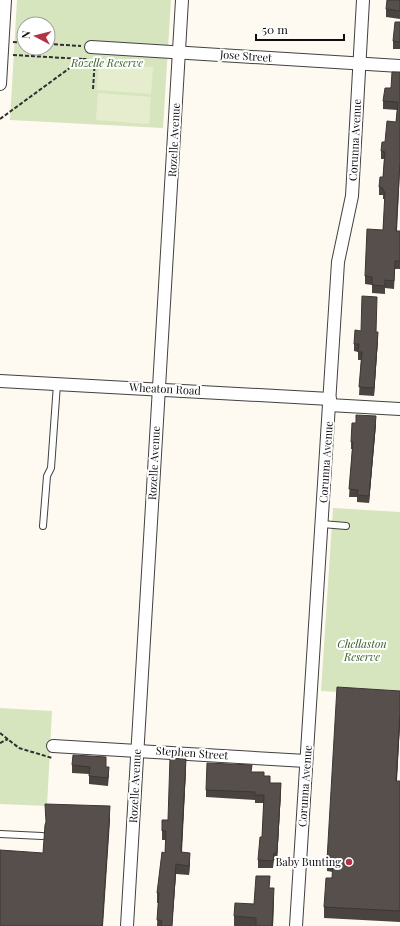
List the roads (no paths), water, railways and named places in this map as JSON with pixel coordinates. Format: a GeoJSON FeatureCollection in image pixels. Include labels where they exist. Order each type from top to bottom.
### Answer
{"type":"FeatureCollection","features":[{"type":"Feature","properties":{"kind":"street"},"geometry":{"type":"LineString","coordinates":[[0,84],[2,54],[1,42],[5,0]]}},
{"type":"Feature","properties":{"kind":"street","name":"Rozelle Avenue"},"geometry":{"type":"LineString","coordinates":[[127,926],[182,0]]}},
{"type":"Feature","properties":{"kind":"street","name":"Corunna Avenue"},"geometry":{"type":"LineString","coordinates":[[296,926],[338,262],[352,196],[363,0]]}},
{"type":"Feature","properties":{"kind":"street","name":"Jose Street"},"geometry":{"type":"LineString","coordinates":[[91,47],[400,66]]}},
{"type":"Feature","properties":{"kind":"street","name":"Wheaton Road"},"geometry":{"type":"LineString","coordinates":[[0,381],[159,389],[400,409]]}},
{"type":"Feature","properties":{"kind":"street","name":"Stephen Street"},"geometry":{"type":"LineString","coordinates":[[53,746],[306,761]]}},
{"type":"Feature","properties":{"kind":"lane"},"geometry":{"type":"LineString","coordinates":[[43,526],[47,476],[51,468],[57,384]]}},
{"type":"Feature","properties":{"kind":"lane"},"geometry":{"type":"LineString","coordinates":[[322,524],[346,526]]}},
{"type":"Feature","properties":{"kind":"lane"},"geometry":{"type":"LineString","coordinates":[[0,834],[42,836]]}},
{"type":"Feature","properties":{"kind":"place","name":"Baby Bunting"},"geometry":{"type":"Point","coordinates":[349,862]}},
{"type":"Feature","properties":{"kind":"park label","name":"Rozelle Reserve"},"geometry":{"type":"Point","coordinates":[107,63]}},
{"type":"Feature","properties":{"kind":"park label","name":"Chellaston Reserve"},"geometry":{"type":"Point","coordinates":[362,650]}}]}
